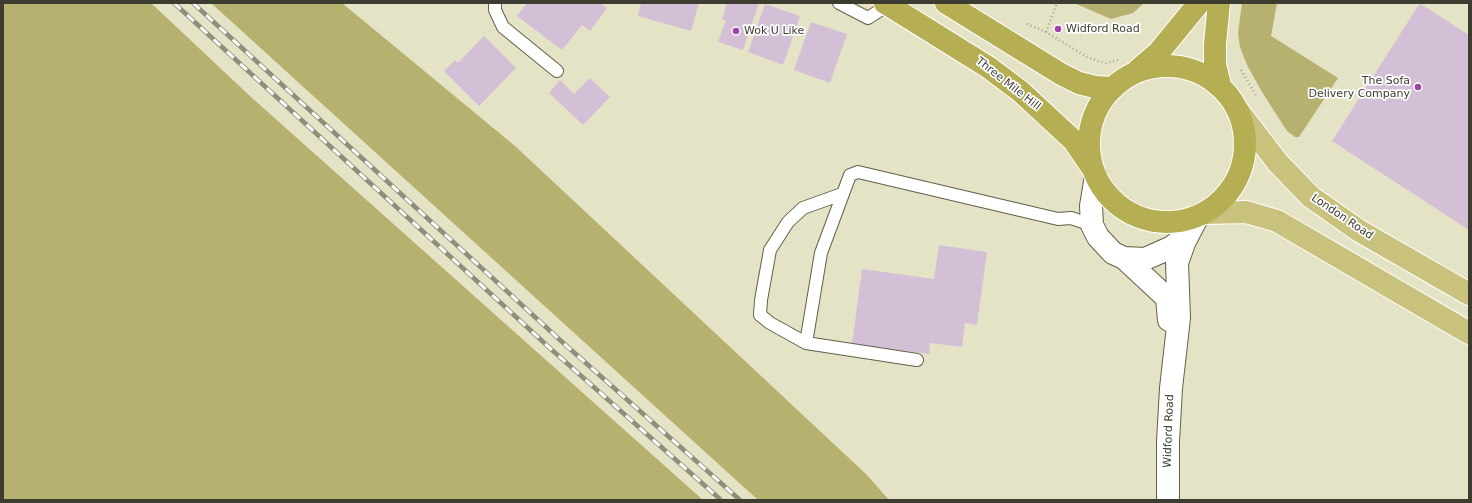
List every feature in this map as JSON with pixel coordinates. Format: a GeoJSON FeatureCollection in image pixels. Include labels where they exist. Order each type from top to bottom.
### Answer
{"type":"FeatureCollection","features":[{"type":"Feature","properties":{"kind":"highway"},"geometry":{"type":"LineString","coordinates":[[946,3],[1079,84],[1094,88],[1113,88]]}},
{"type":"Feature","properties":{"kind":"highway"},"geometry":{"type":"LineString","coordinates":[[1095,173],[1090,156],[1090,133],[1093,119],[1100,104],[1113,88],[1128,65],[1158,53],[1199,3]]}},
{"type":"Feature","properties":{"kind":"highway"},"geometry":{"type":"LineString","coordinates":[[1219,3],[1215,44],[1215,65],[1220,85]]}},
{"type":"Feature","properties":{"kind":"highway","name":"Three Mile Hill"},"geometry":{"type":"LineString","coordinates":[[886,4],[988,67],[1020,91],[1074,141],[1095,173],[1105,192],[1117,204],[1142,218],[1170,222],[1197,220]]}},
{"type":"Feature","properties":{"kind":"highway"},"geometry":{"type":"LineString","coordinates":[[1128,65],[1179,66],[1199,72],[1220,85],[1229,95],[1240,112],[1246,138],[1243,166],[1234,186],[1226,196],[1197,220]]}},
{"type":"Feature","properties":{"kind":"main road","name":"London Road"},"geometry":{"type":"LineString","coordinates":[[1240,112],[1278,163],[1311,197],[1358,230],[1469,294]]}},
{"type":"Feature","properties":{"kind":"main road"},"geometry":{"type":"LineString","coordinates":[[1197,220],[1246,212],[1277,221],[1469,333]]}},
{"type":"Feature","properties":{"kind":"street","name":"Widford Road"},"geometry":{"type":"LineString","coordinates":[[1095,173],[1091,206],[1092,225],[1098,237],[1105,246],[1124,258],[1167,298],[1173,362]]}},
{"type":"Feature","properties":{"kind":"street","name":"Widford Road"},"geometry":{"type":"LineString","coordinates":[[1124,258],[1146,259],[1160,254],[1197,220]]}},
{"type":"Feature","properties":{"kind":"street","name":"Widford Road"},"geometry":{"type":"LineString","coordinates":[[1168,500],[1168,442],[1173,362],[1178,338],[1179,318],[1177,263],[1184,243],[1197,220]]}},
{"type":"Feature","properties":{"kind":"lane"},"geometry":{"type":"LineString","coordinates":[[495,3],[495,10],[503,27],[557,71]]}},
{"type":"Feature","properties":{"kind":"lane"},"geometry":{"type":"LineString","coordinates":[[839,3],[868,18],[886,4]]}},
{"type":"Feature","properties":{"kind":"lane"},"geometry":{"type":"LineString","coordinates":[[806,343],[821,253],[850,175],[858,172],[1058,219],[1071,218],[1092,225]]}},
{"type":"Feature","properties":{"kind":"lane"},"geometry":{"type":"LineString","coordinates":[[842,194],[803,208],[788,222],[770,250],[761,300],[760,315],[770,323],[806,343],[917,360]]}},
{"type":"Feature","properties":{"kind":"path"},"geometry":{"type":"LineString","coordinates":[[1046,32],[1057,3]]}},
{"type":"Feature","properties":{"kind":"path"},"geometry":{"type":"LineString","coordinates":[[1025,24],[1046,32],[1087,57],[1098,61],[1128,65]]}},
{"type":"Feature","properties":{"kind":"path"},"geometry":{"type":"LineString","coordinates":[[1237,64],[1261,103]]}},
{"type":"Feature","properties":{"kind":"shaded area"},"geometry":{"type":"Polygon","coordinates":[[[3,3],[151,3],[251,97],[703,500],[3,500],[3,3]]]}},
{"type":"Feature","properties":{"kind":"shaded area"},"geometry":{"type":"Polygon","coordinates":[[[211,3],[342,3],[515,146],[867,475],[889,500],[758,500],[211,3]]]}},
{"type":"Feature","properties":{"kind":"shaded area"},"geometry":{"type":"Polygon","coordinates":[[[1074,3],[1144,3],[1133,13],[1111,19],[1074,3]]]}},
{"type":"Feature","properties":{"kind":"shaded area"},"geometry":{"type":"Polygon","coordinates":[[[1242,3],[1277,3],[1271,36],[1338,78],[1299,137],[1295,137],[1287,131],[1247,65],[1240,47],[1238,33],[1242,3]]]}},
{"type":"Feature","properties":{"kind":"building"},"geometry":{"type":"Polygon","coordinates":[[[527,3],[600,3],[607,8],[590,31],[582,25],[562,50],[517,16],[527,3]]]}},
{"type":"Feature","properties":{"kind":"building"},"geometry":{"type":"Polygon","coordinates":[[[641,3],[699,3],[691,31],[638,16],[641,3]]]}},
{"type":"Feature","properties":{"kind":"building","name":"Wok U Like"},"geometry":{"type":"Polygon","coordinates":[[[727,3],[759,3],[743,50],[718,42],[726,20],[722,19],[727,3]]]}},
{"type":"Feature","properties":{"kind":"building"},"geometry":{"type":"Polygon","coordinates":[[[765,4],[800,16],[783,65],[748,52],[765,4]]]}},
{"type":"Feature","properties":{"kind":"building","name":"The Sofa Delivery Company"},"geometry":{"type":"Polygon","coordinates":[[[1421,4],[1469,35],[1469,230],[1332,141],[1418,6],[1421,4]]]}},
{"type":"Feature","properties":{"kind":"building"},"geometry":{"type":"Polygon","coordinates":[[[811,22],[847,34],[830,83],[794,70],[811,22]]]}},
{"type":"Feature","properties":{"kind":"building"},"geometry":{"type":"Polygon","coordinates":[[[484,36],[516,68],[479,106],[444,71],[455,60],[458,63],[484,36]]]}},
{"type":"Feature","properties":{"kind":"building"},"geometry":{"type":"Polygon","coordinates":[[[590,78],[610,97],[583,125],[549,93],[560,80],[574,94],[590,78]]]}},
{"type":"Feature","properties":{"kind":"building"},"geometry":{"type":"Polygon","coordinates":[[[939,245],[987,252],[977,325],[965,323],[962,347],[930,343],[929,354],[852,344],[862,269],[934,279],[939,245]]]}},
{"type":"Feature","properties":{"kind":"railway"},"geometry":{"type":"LineString","coordinates":[[174,3],[552,350],[721,500]]}},
{"type":"Feature","properties":{"kind":"railway"},"geometry":{"type":"LineString","coordinates":[[193,3],[560,340],[740,500]]}},
{"type":"Feature","properties":{"kind":"place","name":"Widford Road"},"geometry":{"type":"Point","coordinates":[1058,29]}},
{"type":"Feature","properties":{"kind":"place","name":"Wok U Like"},"geometry":{"type":"Point","coordinates":[736,31]}},
{"type":"Feature","properties":{"kind":"place","name":"The Sofa Delivery Company"},"geometry":{"type":"Point","coordinates":[1418,87]}}]}
